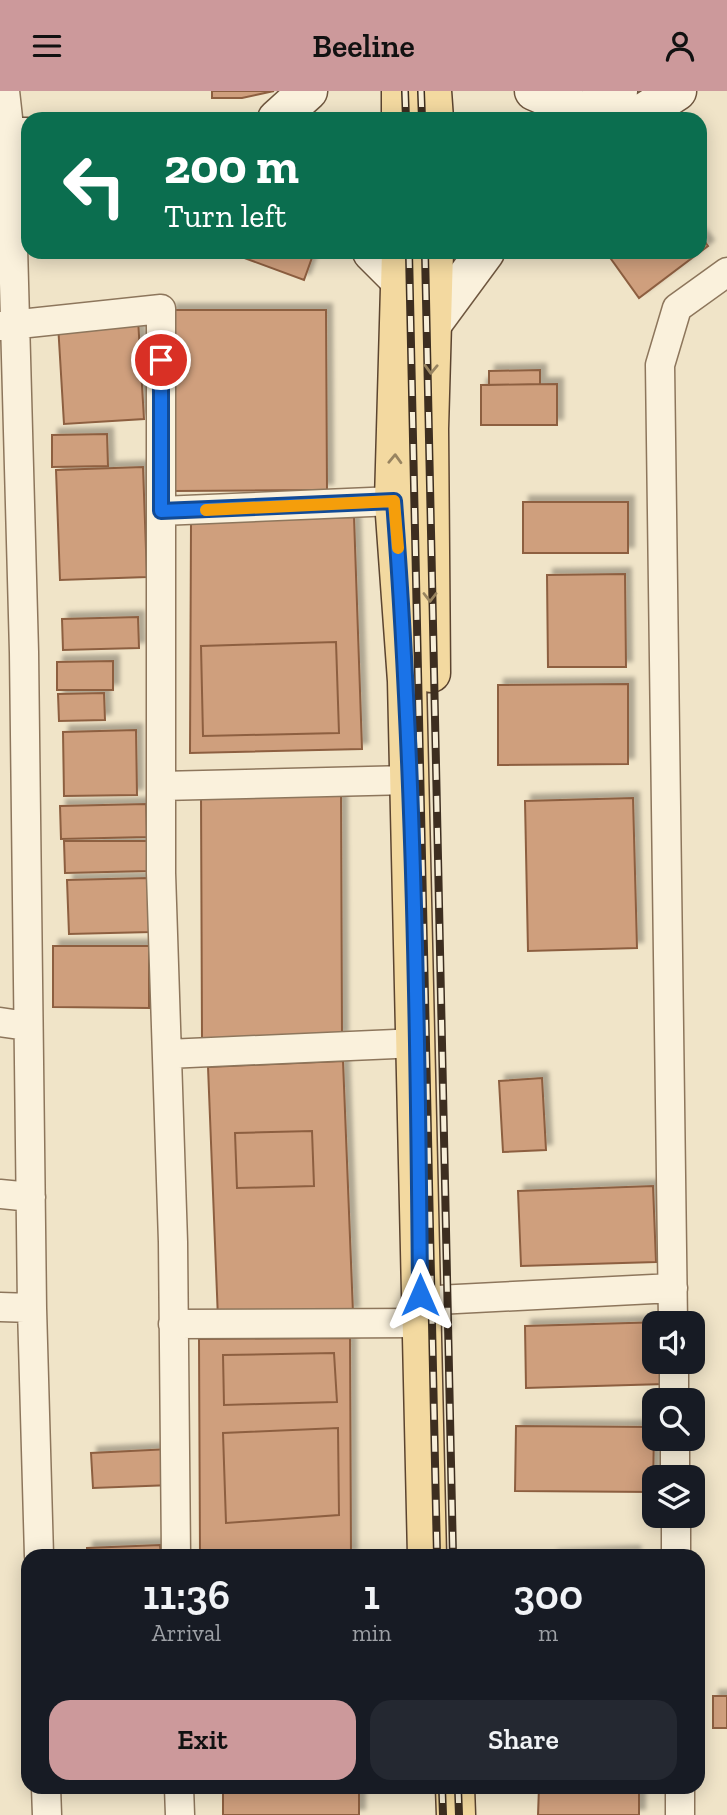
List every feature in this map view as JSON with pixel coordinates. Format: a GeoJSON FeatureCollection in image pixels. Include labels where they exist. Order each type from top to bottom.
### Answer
{"type":"FeatureCollection","features":[{"type":"Feature","properties":{"kind":"main road"},"geometry":{"type":"LineString","coordinates":[[285,112],[308,91]]}},
{"type":"Feature","properties":{"kind":"main road"},"geometry":{"type":"LineString","coordinates":[[401,91],[401,112]]}},
{"type":"Feature","properties":{"kind":"main road"},"geometry":{"type":"LineString","coordinates":[[432,91],[434,112]]}},
{"type":"Feature","properties":{"kind":"main road"},"geometry":{"type":"LineString","coordinates":[[534,91],[573,112]]}},
{"type":"Feature","properties":{"kind":"main road"},"geometry":{"type":"LineString","coordinates":[[586,112],[618,91]]}},
{"type":"Feature","properties":{"kind":"main road"},"geometry":{"type":"LineString","coordinates":[[646,112],[677,91]]}},
{"type":"Feature","properties":{"kind":"main road"},"geometry":{"type":"LineString","coordinates":[[427,1549],[436,917],[429,429],[434,259]]}},
{"type":"Feature","properties":{"kind":"main road"},"geometry":{"type":"LineString","coordinates":[[432,324],[480,259]]}},
{"type":"Feature","properties":{"kind":"main road"},"geometry":{"type":"LineString","coordinates":[[401,266],[394,501],[407,681],[429,1311],[447,1549]]}},
{"type":"Feature","properties":{"kind":"main road"},"geometry":{"type":"LineString","coordinates":[[430,1794],[430,1815]]}},
{"type":"Feature","properties":{"kind":"main road"},"geometry":{"type":"LineString","coordinates":[[455,1794],[456,1815]]}},
{"type":"Feature","properties":{"kind":"street"},"geometry":{"type":"LineString","coordinates":[[5,91],[13,154],[6,325],[9,470],[24,652],[14,1024],[31,1197],[39,1549]]}},
{"type":"Feature","properties":{"kind":"street"},"geometry":{"type":"LineString","coordinates":[[673,1311],[660,365],[677,308],[727,272]]}},
{"type":"Feature","properties":{"kind":"street"},"geometry":{"type":"LineString","coordinates":[[6,325],[161,309],[161,786],[176,1549]]}},
{"type":"Feature","properties":{"kind":"street"},"geometry":{"type":"LineString","coordinates":[[161,511],[394,501]]}},
{"type":"Feature","properties":{"kind":"street"},"geometry":{"type":"LineString","coordinates":[[161,786],[410,780]]}},
{"type":"Feature","properties":{"kind":"street"},"geometry":{"type":"LineString","coordinates":[[167,1054],[418,1043]]}},
{"type":"Feature","properties":{"kind":"street"},"geometry":{"type":"LineString","coordinates":[[0,1194],[31,1197]]}},
{"type":"Feature","properties":{"kind":"street"},"geometry":{"type":"LineString","coordinates":[[173,1324],[429,1311],[673,1288]]}},
{"type":"Feature","properties":{"kind":"street"},"geometry":{"type":"LineString","coordinates":[[0,1307],[32,1308]]}},
{"type":"Feature","properties":{"kind":"street"},"geometry":{"type":"LineString","coordinates":[[676,1528],[676,1549]]}},
{"type":"Feature","properties":{"kind":"street"},"geometry":{"type":"LineString","coordinates":[[46,1794],[47,1815]]}},
{"type":"Feature","properties":{"kind":"street"},"geometry":{"type":"LineString","coordinates":[[179,1794],[180,1815]]}},
{"type":"Feature","properties":{"kind":"street"},"geometry":{"type":"LineString","coordinates":[[680,1794],[680,1815]]}},
{"type":"Feature","properties":{"kind":"building"},"geometry":{"type":"Polygon","coordinates":[[[212,91],[274,91],[242,98],[212,98],[212,91]]]}},
{"type":"Feature","properties":{"kind":"building"},"geometry":{"type":"Polygon","coordinates":[[[247,259],[312,259],[304,280],[247,259]]]}},
{"type":"Feature","properties":{"kind":"building"},"geometry":{"type":"Polygon","coordinates":[[[611,259],[691,259],[639,298],[611,259]]]}},
{"type":"Feature","properties":{"kind":"building"},"geometry":{"type":"Polygon","coordinates":[[[170,310],[326,310],[327,490],[171,491],[170,310]]]}},
{"type":"Feature","properties":{"kind":"building"},"geometry":{"type":"Polygon","coordinates":[[[138,319],[144,419],[64,424],[58,324],[138,319]]]}},
{"type":"Feature","properties":{"kind":"building"},"geometry":{"type":"Polygon","coordinates":[[[540,370],[540,384],[489,385],[489,371],[540,370]]]}},
{"type":"Feature","properties":{"kind":"building"},"geometry":{"type":"Polygon","coordinates":[[[557,384],[557,425],[481,425],[481,385],[557,384]]]}},
{"type":"Feature","properties":{"kind":"building"},"geometry":{"type":"Polygon","coordinates":[[[107,434],[108,466],[52,467],[52,435],[107,434]]]}},
{"type":"Feature","properties":{"kind":"building"},"geometry":{"type":"Polygon","coordinates":[[[143,467],[147,577],[60,580],[56,470],[143,467]]]}},
{"type":"Feature","properties":{"kind":"building"},"geometry":{"type":"Polygon","coordinates":[[[523,502],[628,502],[628,553],[523,553],[523,502]]]}},
{"type":"Feature","properties":{"kind":"building"},"geometry":{"type":"Polygon","coordinates":[[[354,517],[362,749],[190,753],[191,522],[354,517]]]}},
{"type":"Feature","properties":{"kind":"building"},"geometry":{"type":"Polygon","coordinates":[[[625,574],[626,667],[548,667],[547,575],[625,574]]]}},
{"type":"Feature","properties":{"kind":"building"},"geometry":{"type":"Polygon","coordinates":[[[138,617],[139,648],[63,650],[62,619],[138,617]]]}},
{"type":"Feature","properties":{"kind":"building"},"geometry":{"type":"Polygon","coordinates":[[[336,642],[339,733],[203,736],[201,646],[336,642]]]}},
{"type":"Feature","properties":{"kind":"building"},"geometry":{"type":"Polygon","coordinates":[[[113,661],[113,690],[57,690],[57,662],[113,661]]]}},
{"type":"Feature","properties":{"kind":"building"},"geometry":{"type":"Polygon","coordinates":[[[628,684],[628,764],[498,765],[498,685],[628,684]]]}},
{"type":"Feature","properties":{"kind":"building"},"geometry":{"type":"Polygon","coordinates":[[[104,693],[105,720],[59,721],[58,694],[104,693]]]}},
{"type":"Feature","properties":{"kind":"building"},"geometry":{"type":"Polygon","coordinates":[[[136,730],[137,795],[64,796],[63,732],[136,730]]]}},
{"type":"Feature","properties":{"kind":"building"},"geometry":{"type":"Polygon","coordinates":[[[341,791],[342,1038],[202,1039],[201,792],[341,791]]]}},
{"type":"Feature","properties":{"kind":"building"},"geometry":{"type":"Polygon","coordinates":[[[633,798],[637,948],[528,951],[525,801],[633,798]]]}},
{"type":"Feature","properties":{"kind":"building"},"geometry":{"type":"Polygon","coordinates":[[[146,804],[147,837],[61,839],[60,806],[146,804]]]}},
{"type":"Feature","properties":{"kind":"building"},"geometry":{"type":"Polygon","coordinates":[[[64,841],[149,841],[149,871],[65,873],[64,841]]]}},
{"type":"Feature","properties":{"kind":"building"},"geometry":{"type":"Polygon","coordinates":[[[149,878],[151,932],[69,934],[67,880],[149,878]]]}},
{"type":"Feature","properties":{"kind":"building"},"geometry":{"type":"Polygon","coordinates":[[[53,946],[149,946],[149,1008],[53,1007],[53,946]]]}},
{"type":"Feature","properties":{"kind":"building"},"geometry":{"type":"Polygon","coordinates":[[[343,1061],[353,1313],[218,1319],[208,1067],[343,1061]]]}},
{"type":"Feature","properties":{"kind":"building"},"geometry":{"type":"Polygon","coordinates":[[[542,1078],[546,1150],[503,1152],[499,1081],[542,1078]]]}},
{"type":"Feature","properties":{"kind":"building"},"geometry":{"type":"Polygon","coordinates":[[[312,1131],[314,1186],[237,1188],[235,1133],[312,1131]]]}},
{"type":"Feature","properties":{"kind":"building"},"geometry":{"type":"Polygon","coordinates":[[[653,1186],[656,1262],[521,1266],[518,1191],[653,1186]]]}},
{"type":"Feature","properties":{"kind":"building"},"geometry":{"type":"Polygon","coordinates":[[[642,1323],[642,1374],[665,1374],[665,1384],[526,1388],[525,1326],[642,1323]]]}},
{"type":"Feature","properties":{"kind":"building"},"geometry":{"type":"Polygon","coordinates":[[[350,1338],[351,1549],[200,1549],[199,1339],[350,1338]]]}},
{"type":"Feature","properties":{"kind":"building"},"geometry":{"type":"Polygon","coordinates":[[[334,1353],[337,1402],[224,1405],[223,1355],[334,1353]]]}},
{"type":"Feature","properties":{"kind":"building"},"geometry":{"type":"Polygon","coordinates":[[[516,1426],[642,1427],[642,1451],[654,1451],[653,1465],[642,1465],[642,1492],[515,1491],[516,1426]]]}},
{"type":"Feature","properties":{"kind":"building"},"geometry":{"type":"Polygon","coordinates":[[[338,1428],[339,1515],[226,1523],[223,1433],[338,1428]]]}},
{"type":"Feature","properties":{"kind":"building"},"geometry":{"type":"Polygon","coordinates":[[[170,1449],[172,1485],[93,1488],[91,1453],[170,1449]]]}},
{"type":"Feature","properties":{"kind":"building"},"geometry":{"type":"Polygon","coordinates":[[[160,1545],[160,1549],[87,1549],[160,1545]]]}},
{"type":"Feature","properties":{"kind":"building"},"geometry":{"type":"Polygon","coordinates":[[[713,1696],[727,1696],[727,1728],[713,1728],[713,1696]]]}},
{"type":"Feature","properties":{"kind":"building"},"geometry":{"type":"Polygon","coordinates":[[[223,1794],[359,1794],[359,1815],[223,1815],[223,1794]]]}},
{"type":"Feature","properties":{"kind":"building"},"geometry":{"type":"Polygon","coordinates":[[[539,1794],[639,1794],[639,1815],[538,1815],[539,1794]]]}},
{"type":"Feature","properties":{"kind":"railway"},"geometry":{"type":"LineString","coordinates":[[405,91],[406,112]]}},
{"type":"Feature","properties":{"kind":"railway"},"geometry":{"type":"LineString","coordinates":[[421,91],[422,112]]}},
{"type":"Feature","properties":{"kind":"railway"},"geometry":{"type":"LineString","coordinates":[[409,259],[437,1549]]}},
{"type":"Feature","properties":{"kind":"railway"},"geometry":{"type":"LineString","coordinates":[[425,259],[453,1549]]}},
{"type":"Feature","properties":{"kind":"railway"},"geometry":{"type":"LineString","coordinates":[[442,1794],[443,1815]]}},
{"type":"Feature","properties":{"kind":"railway"},"geometry":{"type":"LineString","coordinates":[[458,1794],[459,1815]]}},
{"type":"Feature","properties":{"kind":"slow traffic"},"geometry":{"type":"LineString","coordinates":[[206,510],[394,501],[398,548]]}},
{"type":"Feature","properties":{"kind":"route"},"geometry":{"type":"LineString","coordinates":[[161,360],[161,511],[394,501],[407,681],[418,1043],[420,1295]]}}]}
